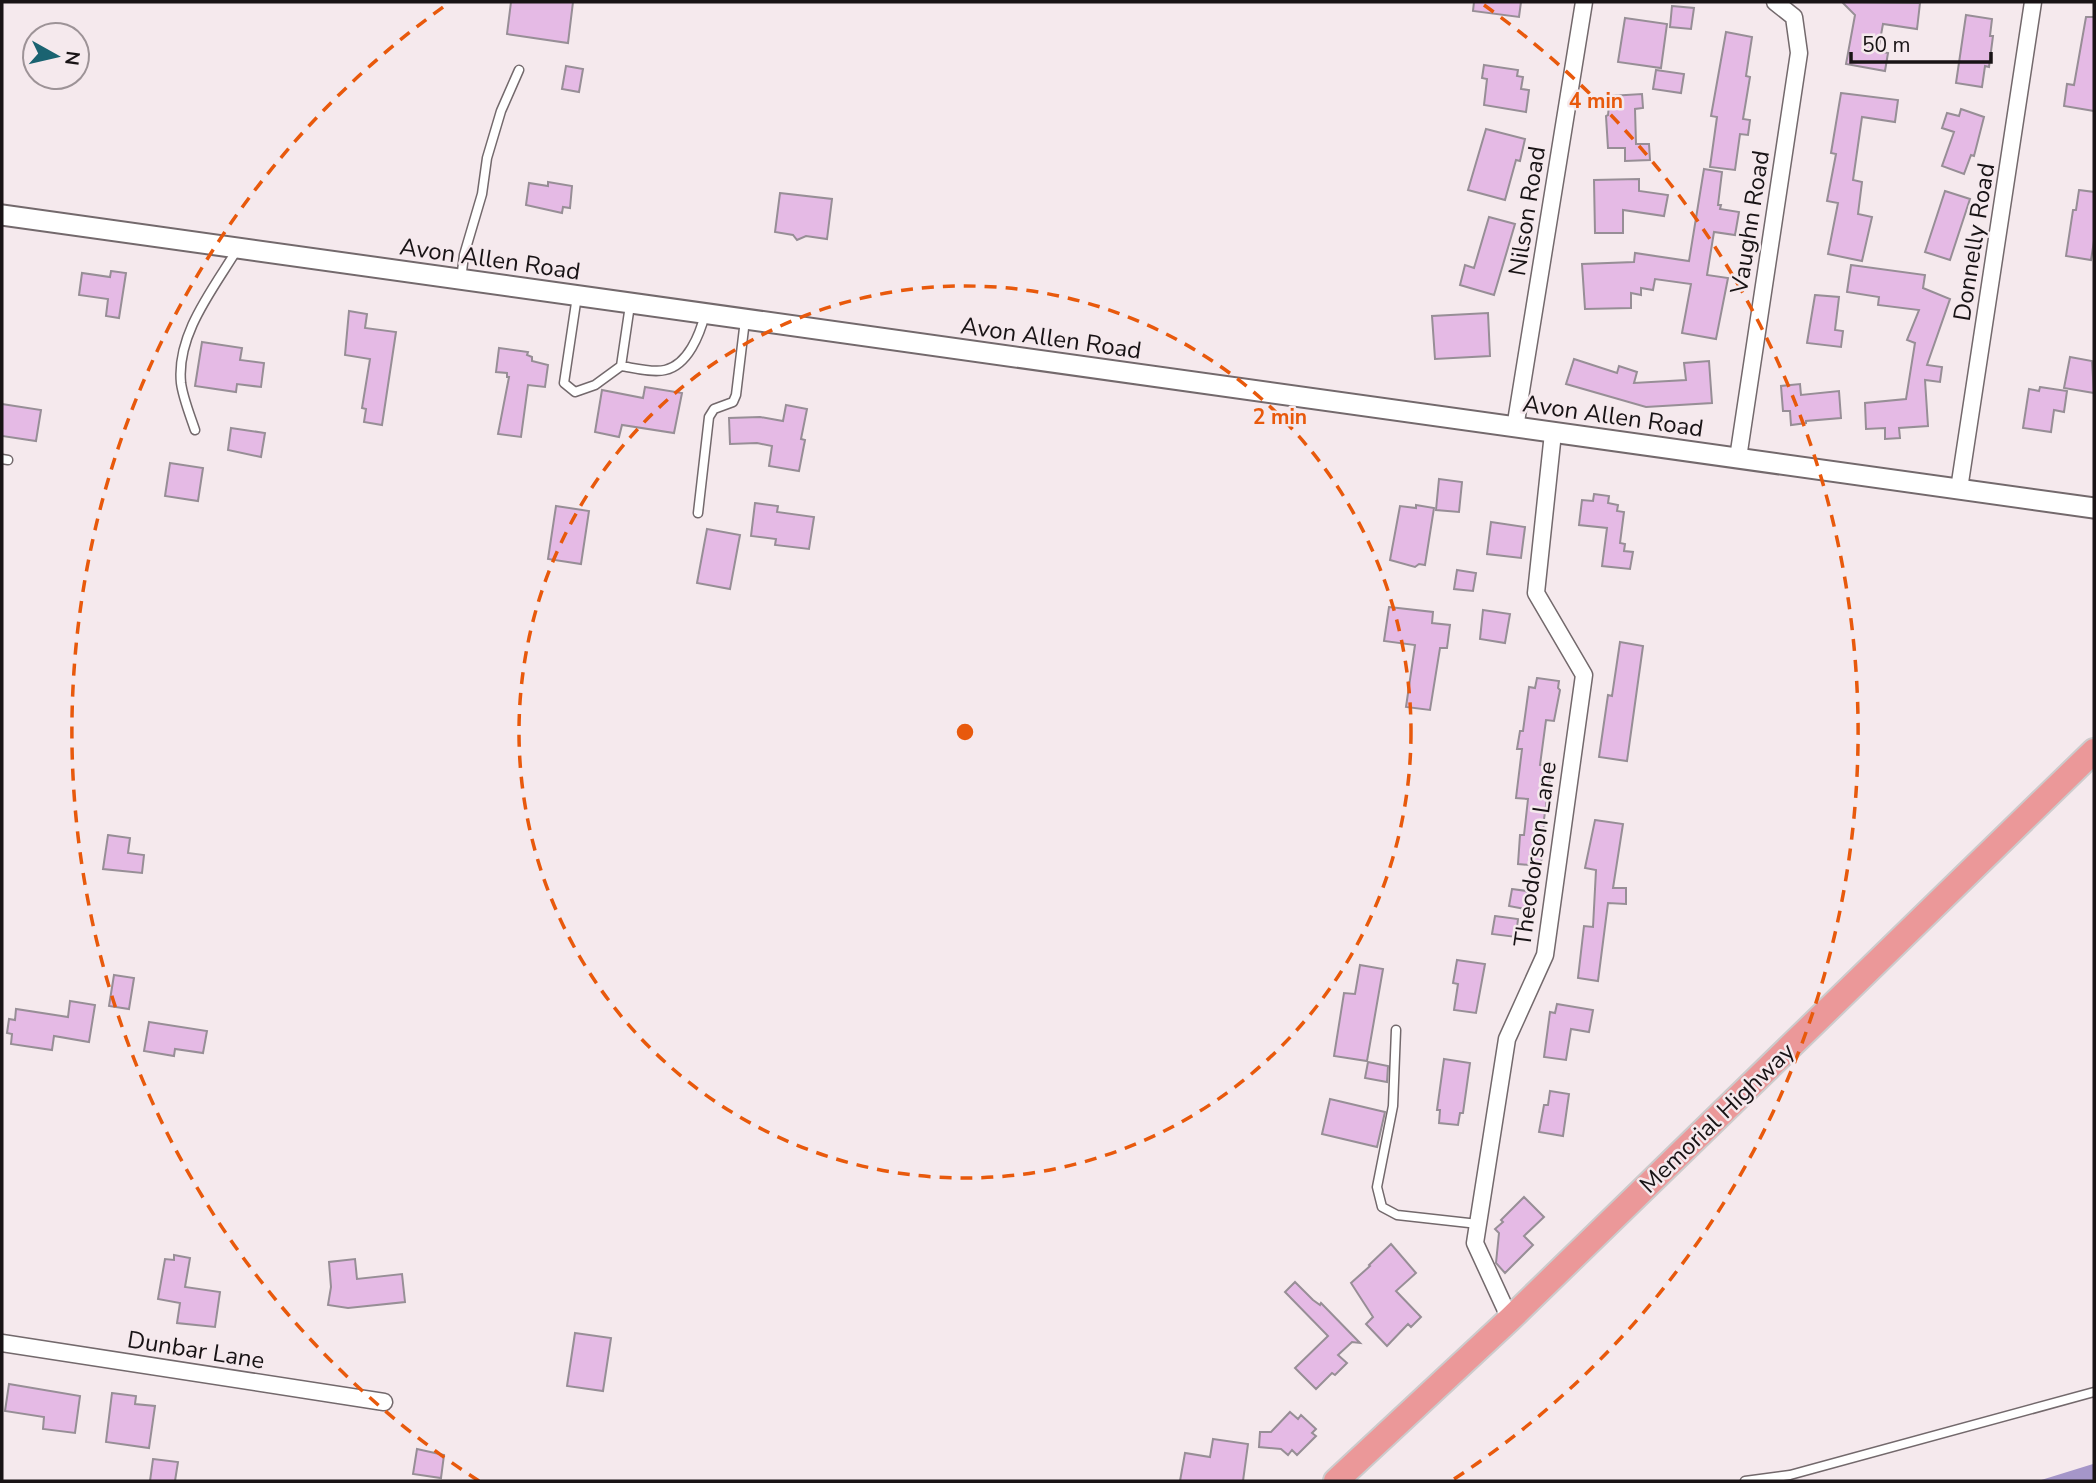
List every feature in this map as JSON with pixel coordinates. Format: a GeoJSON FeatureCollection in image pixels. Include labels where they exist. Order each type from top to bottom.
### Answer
{"type":"FeatureCollection","features":[{"type":"Feature","properties":{"kind":"main road","name":"Memorial Highway"},"geometry":{"type":"LineString","coordinates":[[1341,1480],[2094,751]]}},
{"type":"Feature","properties":{"kind":"street","name":"Nilson Road"},"geometry":{"type":"LineString","coordinates":[[1515,428],[1584,2]]}},
{"type":"Feature","properties":{"kind":"street","name":"Vaughn Road"},"geometry":{"type":"LineString","coordinates":[[1738,458],[1799,53],[1794,17],[1775,2]]}},
{"type":"Feature","properties":{"kind":"street","name":"Donnelly Road"},"geometry":{"type":"LineString","coordinates":[[1959,489],[2033,2]]}},
{"type":"Feature","properties":{"kind":"street","name":"Avon Allen Road"},"geometry":{"type":"LineString","coordinates":[[2,215],[2094,509]]}},
{"type":"Feature","properties":{"kind":"street","name":"Theodorson Lane"},"geometry":{"type":"LineString","coordinates":[[1510,1319],[1475,1243],[1507,1039],[1545,955],[1584,676],[1536,593],[1553,433]]}},
{"type":"Feature","properties":{"kind":"street","name":"Dunbar Lane"},"geometry":{"type":"LineString","coordinates":[[2,1343],[384,1402]]}},
{"type":"Feature","properties":{"kind":"lane"},"geometry":{"type":"LineString","coordinates":[[461,280],[464,256],[482,194],[487,158],[501,111],[519,70]]}},
{"type":"Feature","properties":{"kind":"lane"},"geometry":{"type":"LineString","coordinates":[[195,430],[181,383],[184,345],[238,248]]}},
{"type":"Feature","properties":{"kind":"lane"},"geometry":{"type":"LineString","coordinates":[[577,296],[564,383],[575,392],[595,385],[621,366],[665,370],[681,363],[700,333],[705,314]]}},
{"type":"Feature","properties":{"kind":"lane"},"geometry":{"type":"LineString","coordinates":[[621,366],[630,304]]}},
{"type":"Feature","properties":{"kind":"lane"},"geometry":{"type":"LineString","coordinates":[[698,513],[709,417],[714,409],[733,402],[736,395],[745,320]]}},
{"type":"Feature","properties":{"kind":"lane"},"geometry":{"type":"LineString","coordinates":[[1396,1030],[1393,1105],[1377,1187],[1382,1207],[1397,1215],[1478,1224]]}},
{"type":"Feature","properties":{"kind":"lane"},"geometry":{"type":"LineString","coordinates":[[1745,1481],[1790,1475],[2094,1392]]}},
{"type":"Feature","properties":{"kind":"shaded area"},"geometry":{"type":"Polygon","coordinates":[[[2093,1464],[2094,1481],[2038,1481],[2093,1464]]]}},
{"type":"Feature","properties":{"kind":"building"},"geometry":{"type":"Polygon","coordinates":[[[511,2],[573,2],[568,43],[507,34],[511,2]]]}},
{"type":"Feature","properties":{"kind":"building"},"geometry":{"type":"Polygon","coordinates":[[[1474,2],[1521,2],[1519,17],[1473,11],[1474,2]]]}},
{"type":"Feature","properties":{"kind":"building"},"geometry":{"type":"Polygon","coordinates":[[[1842,2],[1920,3],[1917,29],[1883,24],[1878,51],[1888,53],[1885,71],[1846,64],[1855,15],[1842,2]]]}},
{"type":"Feature","properties":{"kind":"building"},"geometry":{"type":"Polygon","coordinates":[[[1672,6],[1694,8],[1691,29],[1670,27],[1672,6]]]}},
{"type":"Feature","properties":{"kind":"building"},"geometry":{"type":"Polygon","coordinates":[[[1966,15],[1992,19],[1989,67],[1985,66],[1982,87],[1956,83],[1966,15]]]}},
{"type":"Feature","properties":{"kind":"building"},"geometry":{"type":"Polygon","coordinates":[[[2086,17],[2094,17],[2094,111],[2064,106],[2067,84],[2074,85],[2086,17]]]}},
{"type":"Feature","properties":{"kind":"building"},"geometry":{"type":"Polygon","coordinates":[[[1625,18],[1667,24],[1661,68],[1618,62],[1625,18]]]}},
{"type":"Feature","properties":{"kind":"building"},"geometry":{"type":"Polygon","coordinates":[[[1726,32],[1752,37],[1746,76],[1750,77],[1743,119],[1750,120],[1748,135],[1740,134],[1735,170],[1710,167],[1717,117],[1711,116],[1726,32]]]}},
{"type":"Feature","properties":{"kind":"building"},"geometry":{"type":"Polygon","coordinates":[[[1484,65],[1518,70],[1517,76],[1523,77],[1521,89],[1529,90],[1526,112],[1484,105],[1487,79],[1482,78],[1484,65]]]}},
{"type":"Feature","properties":{"kind":"building"},"geometry":{"type":"Polygon","coordinates":[[[566,66],[583,69],[579,92],[562,89],[566,66]]]}},
{"type":"Feature","properties":{"kind":"building"},"geometry":{"type":"Polygon","coordinates":[[[1656,70],[1684,74],[1681,93],[1653,89],[1656,70]]]}},
{"type":"Feature","properties":{"kind":"building"},"geometry":{"type":"Polygon","coordinates":[[[1841,93],[1898,100],[1895,122],[1862,117],[1853,180],[1862,182],[1858,214],[1872,217],[1862,261],[1828,254],[1838,203],[1827,201],[1836,154],[1831,153],[1841,93]]]}},
{"type":"Feature","properties":{"kind":"building"},"geometry":{"type":"Polygon","coordinates":[[[1642,94],[1643,108],[1635,109],[1636,144],[1649,144],[1650,160],[1625,161],[1625,148],[1608,148],[1606,116],[1610,96],[1642,94]]]}},
{"type":"Feature","properties":{"kind":"building"},"geometry":{"type":"Polygon","coordinates":[[[1961,109],[1984,117],[1974,156],[1971,155],[1964,174],[1942,166],[1954,132],[1942,128],[1947,113],[1959,116],[1961,109]]]}},
{"type":"Feature","properties":{"kind":"building"},"geometry":{"type":"Polygon","coordinates":[[[1486,129],[1525,139],[1520,161],[1516,160],[1505,200],[1468,190],[1486,129]]]}},
{"type":"Feature","properties":{"kind":"building"},"geometry":{"type":"Polygon","coordinates":[[[1704,169],[1722,172],[1718,205],[1721,205],[1720,209],[1739,212],[1735,235],[1714,232],[1707,275],[1728,278],[1716,339],[1682,333],[1691,284],[1655,279],[1653,290],[1641,288],[1641,295],[1631,293],[1631,308],[1585,309],[1582,264],[1634,262],[1635,253],[1689,261],[1704,169]]]}},
{"type":"Feature","properties":{"kind":"building"},"geometry":{"type":"Polygon","coordinates":[[[1639,179],[1639,191],[1668,195],[1664,216],[1623,210],[1623,233],[1595,233],[1594,180],[1639,179]]]}},
{"type":"Feature","properties":{"kind":"building"},"geometry":{"type":"Polygon","coordinates":[[[548,182],[572,186],[570,208],[563,207],[562,213],[526,205],[529,183],[548,186],[548,182]]]}},
{"type":"Feature","properties":{"kind":"building"},"geometry":{"type":"Polygon","coordinates":[[[2079,190],[2094,192],[2094,241],[2091,260],[2066,256],[2079,190]]]}},
{"type":"Feature","properties":{"kind":"building"},"geometry":{"type":"Polygon","coordinates":[[[1945,191],[1970,199],[1950,260],[1925,252],[1945,191]]]}},
{"type":"Feature","properties":{"kind":"building"},"geometry":{"type":"Polygon","coordinates":[[[780,193],[832,199],[827,239],[806,236],[797,240],[793,235],[775,232],[780,193]]]}},
{"type":"Feature","properties":{"kind":"building"},"geometry":{"type":"Polygon","coordinates":[[[1489,217],[1515,224],[1494,295],[1460,285],[1465,265],[1474,268],[1489,217]]]}},
{"type":"Feature","properties":{"kind":"building"},"geometry":{"type":"Polygon","coordinates":[[[1851,265],[1925,275],[1923,288],[1950,299],[1927,365],[1942,367],[1940,382],[1925,380],[1928,426],[1899,428],[1900,438],[1885,439],[1885,428],[1866,429],[1865,403],[1906,399],[1915,343],[1907,340],[1919,310],[1878,305],[1879,297],[1847,292],[1851,265]]]}},
{"type":"Feature","properties":{"kind":"building"},"geometry":{"type":"Polygon","coordinates":[[[111,271],[126,273],[119,318],[106,316],[108,299],[79,295],[82,273],[110,277],[111,271]]]}},
{"type":"Feature","properties":{"kind":"building"},"geometry":{"type":"Polygon","coordinates":[[[1815,295],[1839,297],[1835,330],[1843,331],[1841,347],[1807,343],[1815,295]]]}},
{"type":"Feature","properties":{"kind":"building"},"geometry":{"type":"Polygon","coordinates":[[[349,311],[367,314],[365,328],[396,332],[382,425],[364,422],[366,409],[362,408],[370,359],[345,355],[349,311]]]}},
{"type":"Feature","properties":{"kind":"building"},"geometry":{"type":"Polygon","coordinates":[[[1488,313],[1490,356],[1435,359],[1432,316],[1488,313]]]}},
{"type":"Feature","properties":{"kind":"building"},"geometry":{"type":"Polygon","coordinates":[[[202,342],[242,348],[240,360],[264,363],[261,387],[237,384],[236,392],[195,386],[202,342]]]}},
{"type":"Feature","properties":{"kind":"building"},"geometry":{"type":"Polygon","coordinates":[[[499,348],[528,352],[527,355],[532,357],[532,361],[548,365],[545,387],[528,385],[521,437],[498,434],[509,377],[507,373],[496,372],[499,348]]]}},
{"type":"Feature","properties":{"kind":"building"},"geometry":{"type":"Polygon","coordinates":[[[2070,357],[2092,361],[2094,393],[2064,388],[2070,357]]]}},
{"type":"Feature","properties":{"kind":"building"},"geometry":{"type":"Polygon","coordinates":[[[1574,359],[1617,373],[1619,366],[1637,372],[1634,383],[1686,380],[1684,363],[1709,361],[1712,403],[1646,407],[1566,384],[1574,359]]]}},
{"type":"Feature","properties":{"kind":"building"},"geometry":{"type":"Polygon","coordinates":[[[1800,384],[1801,395],[1839,391],[1841,418],[1791,425],[1790,411],[1783,411],[1781,386],[1800,384]]]}},
{"type":"Feature","properties":{"kind":"building"},"geometry":{"type":"Polygon","coordinates":[[[645,387],[682,393],[674,433],[622,425],[619,437],[595,432],[602,390],[643,398],[645,387]]]}},
{"type":"Feature","properties":{"kind":"building"},"geometry":{"type":"Polygon","coordinates":[[[2040,387],[2067,391],[2064,412],[2054,410],[2051,432],[2023,428],[2029,389],[2039,391],[2040,387]]]}},
{"type":"Feature","properties":{"kind":"building"},"geometry":{"type":"Polygon","coordinates":[[[2,404],[41,410],[36,441],[2,436],[2,404]]]}},
{"type":"Feature","properties":{"kind":"building"},"geometry":{"type":"Polygon","coordinates":[[[786,405],[807,409],[801,439],[805,440],[799,471],[769,466],[772,446],[757,443],[730,444],[729,418],[760,417],[783,421],[786,405]]]}},
{"type":"Feature","properties":{"kind":"building"},"geometry":{"type":"Polygon","coordinates":[[[231,428],[265,433],[261,457],[228,450],[231,428]]]}},
{"type":"Feature","properties":{"kind":"building"},"geometry":{"type":"Polygon","coordinates":[[[170,463],[203,468],[198,501],[165,496],[170,463]]]}},
{"type":"Feature","properties":{"kind":"building"},"geometry":{"type":"Polygon","coordinates":[[[1439,479],[1462,482],[1459,512],[1436,510],[1439,479]]]}},
{"type":"Feature","properties":{"kind":"building"},"geometry":{"type":"Polygon","coordinates":[[[1594,494],[1609,496],[1608,503],[1618,505],[1617,511],[1624,512],[1620,543],[1625,544],[1624,551],[1633,552],[1630,569],[1602,566],[1607,528],[1579,525],[1582,500],[1593,501],[1594,494]]]}},
{"type":"Feature","properties":{"kind":"building"},"geometry":{"type":"Polygon","coordinates":[[[755,503],[778,506],[777,512],[814,517],[809,549],[775,545],[776,539],[751,536],[755,503]]]}},
{"type":"Feature","properties":{"kind":"building"},"geometry":{"type":"Polygon","coordinates":[[[1416,505],[1434,508],[1425,565],[1419,564],[1415,567],[1390,560],[1400,506],[1416,508],[1416,505]]]}},
{"type":"Feature","properties":{"kind":"building"},"geometry":{"type":"Polygon","coordinates":[[[556,506],[589,511],[581,564],[548,559],[556,506]]]}},
{"type":"Feature","properties":{"kind":"building"},"geometry":{"type":"Polygon","coordinates":[[[1491,522],[1525,527],[1521,558],[1487,554],[1491,522]]]}},
{"type":"Feature","properties":{"kind":"building"},"geometry":{"type":"Polygon","coordinates":[[[707,529],[740,535],[730,589],[697,583],[707,529]]]}},
{"type":"Feature","properties":{"kind":"building"},"geometry":{"type":"Polygon","coordinates":[[[1457,570],[1476,573],[1473,591],[1454,589],[1457,570]]]}},
{"type":"Feature","properties":{"kind":"building"},"geometry":{"type":"Polygon","coordinates":[[[1389,607],[1433,612],[1432,623],[1450,625],[1447,648],[1440,648],[1430,710],[1406,707],[1415,645],[1384,641],[1389,607]]]}},
{"type":"Feature","properties":{"kind":"building"},"geometry":{"type":"Polygon","coordinates":[[[1483,610],[1510,614],[1505,643],[1480,639],[1483,610]]]}},
{"type":"Feature","properties":{"kind":"building"},"geometry":{"type":"Polygon","coordinates":[[[1620,642],[1643,646],[1627,761],[1599,757],[1608,695],[1612,696],[1620,642]]]}},
{"type":"Feature","properties":{"kind":"building"},"geometry":{"type":"Polygon","coordinates":[[[1537,678],[1559,681],[1560,690],[1554,721],[1546,720],[1540,765],[1552,767],[1544,819],[1541,866],[1518,864],[1520,835],[1524,835],[1528,799],[1516,798],[1522,749],[1517,749],[1520,731],[1523,731],[1529,687],[1535,688],[1537,678]]]}},
{"type":"Feature","properties":{"kind":"building"},"geometry":{"type":"Polygon","coordinates":[[[1595,820],[1623,824],[1613,888],[1626,888],[1626,904],[1608,903],[1598,981],[1578,978],[1584,926],[1593,927],[1596,870],[1585,868],[1595,820]]]}},
{"type":"Feature","properties":{"kind":"building"},"geometry":{"type":"Polygon","coordinates":[[[108,835],[130,838],[128,853],[144,855],[142,873],[103,869],[108,835]]]}},
{"type":"Feature","properties":{"kind":"building"},"geometry":{"type":"Polygon","coordinates":[[[1512,889],[1527,891],[1525,909],[1509,906],[1512,889]]]}},
{"type":"Feature","properties":{"kind":"building"},"geometry":{"type":"Polygon","coordinates":[[[1495,916],[1518,919],[1516,937],[1492,934],[1495,916]]]}},
{"type":"Feature","properties":{"kind":"building"},"geometry":{"type":"Polygon","coordinates":[[[1457,960],[1485,964],[1476,1013],[1454,1010],[1458,984],[1453,983],[1457,960]]]}},
{"type":"Feature","properties":{"kind":"building"},"geometry":{"type":"Polygon","coordinates":[[[1360,965],[1383,969],[1367,1061],[1334,1056],[1344,993],[1355,994],[1360,965]]]}},
{"type":"Feature","properties":{"kind":"building"},"geometry":{"type":"Polygon","coordinates":[[[114,975],[134,978],[129,1009],[109,1006],[114,975]]]}},
{"type":"Feature","properties":{"kind":"building"},"geometry":{"type":"Polygon","coordinates":[[[70,1001],[95,1005],[89,1042],[54,1036],[52,1050],[11,1044],[12,1034],[7,1033],[9,1019],[15,1020],[16,1009],[68,1017],[70,1001]]]}},
{"type":"Feature","properties":{"kind":"building"},"geometry":{"type":"Polygon","coordinates":[[[1557,1004],[1593,1010],[1589,1032],[1571,1029],[1566,1060],[1544,1057],[1550,1012],[1555,1013],[1557,1004]]]}},
{"type":"Feature","properties":{"kind":"building"},"geometry":{"type":"Polygon","coordinates":[[[149,1022],[207,1031],[203,1053],[175,1049],[174,1056],[144,1051],[149,1022]]]}},
{"type":"Feature","properties":{"kind":"building"},"geometry":{"type":"Polygon","coordinates":[[[1444,1059],[1470,1063],[1463,1113],[1460,1113],[1458,1125],[1439,1123],[1440,1110],[1437,1110],[1444,1059]]]}},
{"type":"Feature","properties":{"kind":"building"},"geometry":{"type":"Polygon","coordinates":[[[1368,1062],[1388,1066],[1387,1082],[1365,1078],[1368,1062]]]}},
{"type":"Feature","properties":{"kind":"building"},"geometry":{"type":"Polygon","coordinates":[[[1550,1091],[1569,1094],[1563,1136],[1539,1132],[1544,1105],[1548,1105],[1550,1091]]]}},
{"type":"Feature","properties":{"kind":"building"},"geometry":{"type":"Polygon","coordinates":[[[1330,1099],[1385,1112],[1377,1147],[1322,1134],[1330,1099]]]}},
{"type":"Feature","properties":{"kind":"building"},"geometry":{"type":"Polygon","coordinates":[[[1524,1197],[1544,1217],[1524,1236],[1533,1245],[1505,1273],[1496,1263],[1499,1233],[1495,1229],[1524,1197]]]}},
{"type":"Feature","properties":{"kind":"building"},"geometry":{"type":"Polygon","coordinates":[[[1391,1244],[1416,1273],[1396,1291],[1421,1317],[1411,1327],[1408,1324],[1387,1346],[1366,1324],[1373,1317],[1351,1283],[1391,1244]]]}},
{"type":"Feature","properties":{"kind":"building"},"geometry":{"type":"Polygon","coordinates":[[[174,1255],[190,1258],[185,1287],[220,1292],[215,1327],[177,1323],[180,1303],[158,1299],[165,1259],[174,1260],[174,1255]]]}},
{"type":"Feature","properties":{"kind":"building"},"geometry":{"type":"Polygon","coordinates":[[[355,1259],[357,1279],[402,1274],[405,1302],[348,1308],[328,1305],[331,1287],[329,1262],[355,1259]]]}},
{"type":"Feature","properties":{"kind":"building"},"geometry":{"type":"Polygon","coordinates":[[[1295,1282],[1313,1300],[1320,1305],[1321,1303],[1360,1343],[1352,1342],[1338,1355],[1347,1363],[1316,1389],[1295,1368],[1328,1336],[1285,1292],[1295,1282]]]}},
{"type":"Feature","properties":{"kind":"building"},"geometry":{"type":"Polygon","coordinates":[[[575,1333],[611,1338],[603,1391],[567,1386],[575,1333]]]}},
{"type":"Feature","properties":{"kind":"building"},"geometry":{"type":"Polygon","coordinates":[[[9,1384],[80,1396],[75,1433],[43,1429],[44,1417],[5,1411],[9,1384]]]}},
{"type":"Feature","properties":{"kind":"building"},"geometry":{"type":"Polygon","coordinates":[[[112,1393],[136,1396],[135,1404],[155,1406],[149,1448],[106,1442],[112,1393]]]}},
{"type":"Feature","properties":{"kind":"building"},"geometry":{"type":"Polygon","coordinates":[[[1290,1412],[1298,1419],[1301,1415],[1316,1429],[1312,1433],[1316,1436],[1297,1455],[1292,1450],[1288,1455],[1281,1449],[1259,1447],[1260,1432],[1271,1432],[1290,1412]]]}},
{"type":"Feature","properties":{"kind":"building"},"geometry":{"type":"Polygon","coordinates":[[[1213,1439],[1248,1444],[1243,1481],[1180,1481],[1185,1453],[1210,1457],[1213,1439]]]}},
{"type":"Feature","properties":{"kind":"building"},"geometry":{"type":"Polygon","coordinates":[[[417,1449],[444,1455],[441,1478],[413,1474],[417,1449]]]}},
{"type":"Feature","properties":{"kind":"building"},"geometry":{"type":"Polygon","coordinates":[[[153,1459],[178,1462],[175,1481],[150,1481],[153,1459]]]}}]}
